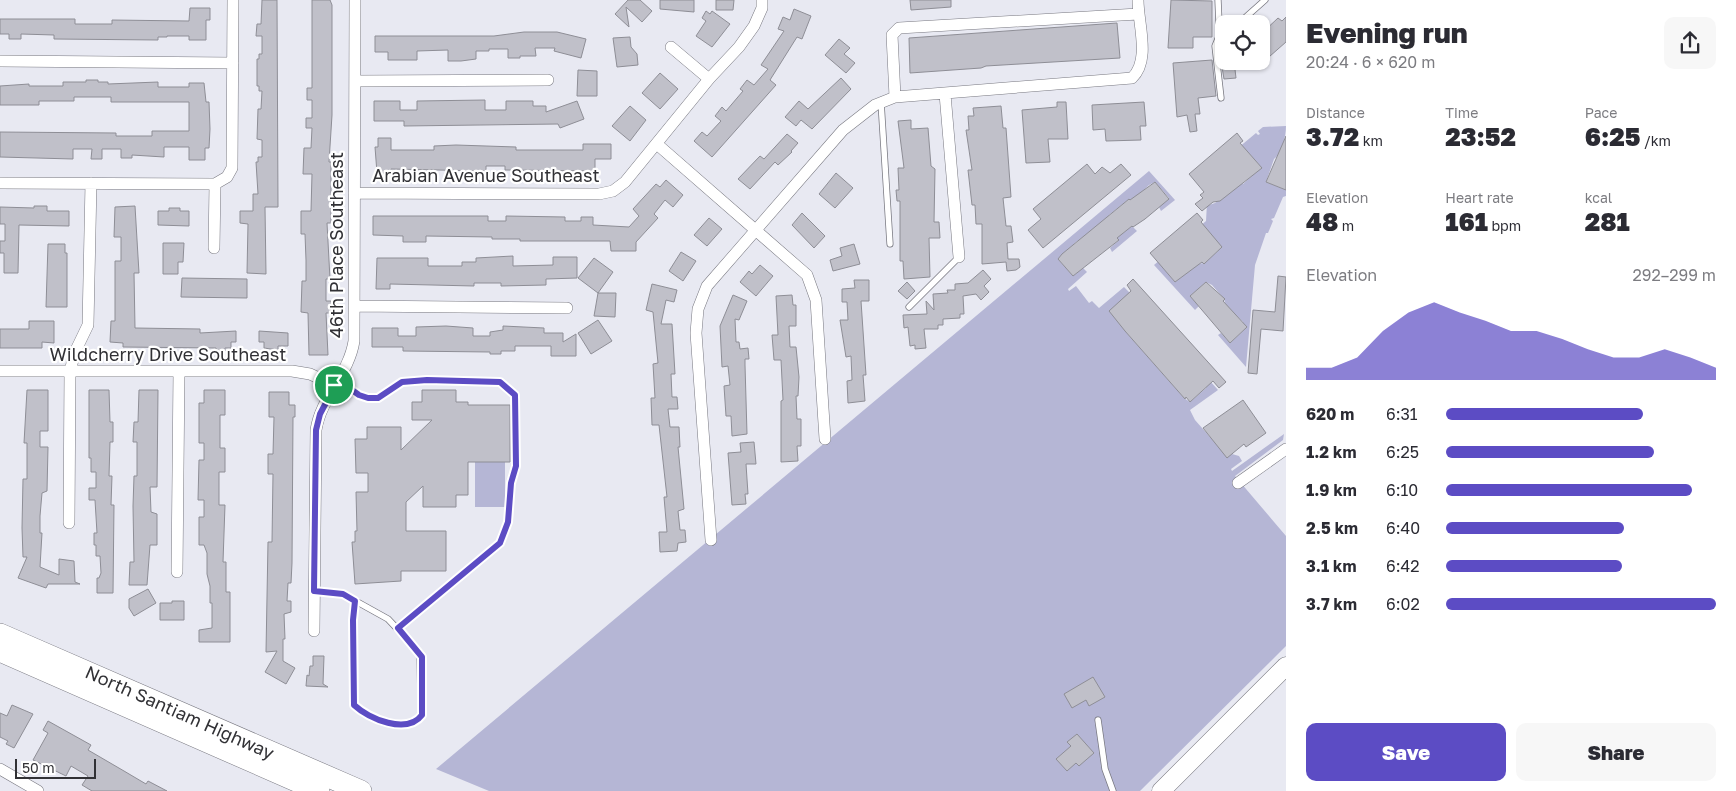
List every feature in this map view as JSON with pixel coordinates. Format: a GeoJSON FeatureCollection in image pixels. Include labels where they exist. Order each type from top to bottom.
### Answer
{"type":"FeatureCollection","features":[{"type":"Feature","properties":{"kind":"highway","name":"North Santiam Highway"},"geometry":{"type":"LineString","coordinates":[[0,634],[361,791]]}},
{"type":"Feature","properties":{"kind":"highway","name":"North Santiam Highway"},"geometry":{"type":"LineString","coordinates":[[0,651],[318,791]]}},
{"type":"Feature","properties":{"kind":"main road"},"geometry":{"type":"LineString","coordinates":[[1161,791],[1286,666]]}},
{"type":"Feature","properties":{"kind":"street"},"geometry":{"type":"LineString","coordinates":[[0,183],[215,184],[227,177],[232,168],[233,0]]}},
{"type":"Feature","properties":{"kind":"street","name":"46th Place Southeast"},"geometry":{"type":"LineString","coordinates":[[314,631],[316,430],[320,414],[336,383],[347,367],[352,352],[354,306],[355,0]]}},
{"type":"Feature","properties":{"kind":"street","name":"Arabian Avenue Southeast"},"geometry":{"type":"LineString","coordinates":[[354,194],[599,194],[613,191],[625,182],[658,145],[709,80],[739,47],[754,26],[762,8],[762,0]]}},
{"type":"Feature","properties":{"kind":"street"},"geometry":{"type":"LineString","coordinates":[[711,540],[696,333],[698,309],[707,286],[843,130],[881,102],[895,98],[1132,78],[1138,72],[1142,57],[1138,0]]}},
{"type":"Feature","properties":{"kind":"street"},"geometry":{"type":"LineString","coordinates":[[895,98],[892,35],[899,28],[1138,14]]}},
{"type":"Feature","properties":{"kind":"street"},"geometry":{"type":"LineString","coordinates":[[670,47],[709,80]]}},
{"type":"Feature","properties":{"kind":"street"},"geometry":{"type":"LineString","coordinates":[[0,61],[233,63]]}},
{"type":"Feature","properties":{"kind":"street"},"geometry":{"type":"LineString","coordinates":[[355,81],[548,80]]}},
{"type":"Feature","properties":{"kind":"street"},"geometry":{"type":"LineString","coordinates":[[945,94],[959,257]]}},
{"type":"Feature","properties":{"kind":"street"},"geometry":{"type":"LineString","coordinates":[[658,145],[807,275],[814,291],[818,313],[825,439]]}},
{"type":"Feature","properties":{"kind":"street"},"geometry":{"type":"LineString","coordinates":[[69,523],[70,371],[75,352],[88,325],[90,183]]}},
{"type":"Feature","properties":{"kind":"street"},"geometry":{"type":"LineString","coordinates":[[214,248],[215,184]]}},
{"type":"Feature","properties":{"kind":"street"},"geometry":{"type":"LineString","coordinates":[[354,306],[566,308]]}},
{"type":"Feature","properties":{"kind":"street","name":"Wildcherry Drive Southeast"},"geometry":{"type":"LineString","coordinates":[[0,371],[292,371],[310,374],[336,383]]}},
{"type":"Feature","properties":{"kind":"street"},"geometry":{"type":"LineString","coordinates":[[177,572],[180,371]]}},
{"type":"Feature","properties":{"kind":"street"},"geometry":{"type":"LineString","coordinates":[[1238,483],[1286,449]]}},
{"type":"Feature","properties":{"kind":"street"},"geometry":{"type":"LineString","coordinates":[[0,769],[38,791]]}},
{"type":"Feature","properties":{"kind":"lane"},"geometry":{"type":"LineString","coordinates":[[1218,0],[1221,15]]}},
{"type":"Feature","properties":{"kind":"lane"},"geometry":{"type":"LineString","coordinates":[[1248,15],[1266,0]]}},
{"type":"Feature","properties":{"kind":"lane"},"geometry":{"type":"LineString","coordinates":[[1218,70],[1221,98]]}},
{"type":"Feature","properties":{"kind":"lane"},"geometry":{"type":"LineString","coordinates":[[881,102],[890,244]]}},
{"type":"Feature","properties":{"kind":"lane"},"geometry":{"type":"LineString","coordinates":[[909,307],[959,257]]}},
{"type":"Feature","properties":{"kind":"lane"},"geometry":{"type":"LineString","coordinates":[[336,383],[368,398],[378,398],[402,382],[427,380],[500,382],[515,395],[516,466],[511,483],[511,504],[505,535],[500,543],[398,628]]}},
{"type":"Feature","properties":{"kind":"lane"},"geometry":{"type":"LineString","coordinates":[[314,591],[343,594],[388,619],[422,657],[422,715],[410,725],[399,725],[378,718],[354,705],[353,620],[355,601]]}},
{"type":"Feature","properties":{"kind":"lane"},"geometry":{"type":"LineString","coordinates":[[1098,720],[1105,769],[1113,791]]}},
{"type":"Feature","properties":{"kind":"shaded area"},"geometry":{"type":"Polygon","coordinates":[[[1286,126],[1283,145],[1274,159],[1266,182],[1286,190],[1286,196],[1283,197],[1274,218],[1271,219],[1273,221],[1268,233],[1266,233],[1255,265],[1246,367],[1218,335],[1221,333],[1230,343],[1245,329],[1241,324],[1243,322],[1226,306],[1224,299],[1212,285],[1206,282],[1190,296],[1199,306],[1195,310],[1154,265],[1168,253],[1161,265],[1175,282],[1197,264],[1204,263],[1218,251],[1192,233],[1206,221],[1207,203],[1209,205],[1215,203],[1241,183],[1243,184],[1261,167],[1246,150],[1237,158],[1232,153],[1256,133],[1260,134],[1258,131],[1263,127],[1286,126]]]}},
{"type":"Feature","properties":{"kind":"shaded area"},"geometry":{"type":"Polygon","coordinates":[[[1149,171],[1175,200],[1161,211],[1159,207],[1169,198],[1155,182],[1149,185],[1132,202],[1129,199],[1109,215],[1123,233],[1132,226],[1137,231],[1112,252],[1110,248],[1119,240],[1105,223],[1076,242],[1058,259],[1073,276],[1083,268],[1087,272],[1068,289],[1069,291],[1076,286],[1089,303],[1092,301],[1099,308],[1124,287],[1138,301],[1126,332],[1184,398],[1190,402],[1206,388],[1202,372],[1218,390],[1190,410],[1195,420],[1210,437],[1221,430],[1227,457],[1232,454],[1239,456],[1242,461],[1231,469],[1232,471],[1284,434],[1283,440],[1235,476],[1286,536],[1286,646],[1140,791],[489,791],[436,769],[1149,171]]]}},
{"type":"Feature","properties":{"kind":"shaded area"},"geometry":{"type":"Polygon","coordinates":[[[475,462],[505,462],[505,507],[475,507],[475,462]]]}},
{"type":"Feature","properties":{"kind":"building"},"geometry":{"type":"Polygon","coordinates":[[[262,0],[277,0],[278,207],[265,207],[266,274],[247,273],[248,224],[240,223],[240,211],[253,211],[253,194],[258,194],[256,162],[258,162],[258,157],[262,157],[262,140],[257,139],[258,109],[261,109],[262,91],[259,91],[259,86],[257,86],[257,59],[259,59],[259,54],[262,54],[262,36],[256,36],[257,24],[261,24],[262,0]]]}},
{"type":"Feature","properties":{"kind":"building"},"geometry":{"type":"Polygon","coordinates":[[[312,0],[330,0],[332,5],[332,115],[329,162],[331,162],[331,223],[327,223],[330,279],[326,279],[326,301],[331,301],[331,313],[326,313],[328,355],[309,355],[308,313],[301,312],[302,281],[306,281],[306,260],[305,234],[301,234],[301,211],[311,211],[312,174],[303,174],[304,148],[311,148],[312,128],[306,128],[306,118],[312,118],[312,100],[307,100],[307,88],[312,88],[312,0]]]}},
{"type":"Feature","properties":{"kind":"building"},"geometry":{"type":"Polygon","coordinates":[[[628,0],[640,0],[652,11],[642,22],[626,7],[629,27],[615,14],[628,0]]]}},
{"type":"Feature","properties":{"kind":"building"},"geometry":{"type":"Polygon","coordinates":[[[660,0],[694,0],[694,12],[660,9],[660,0]]]}},
{"type":"Feature","properties":{"kind":"building"},"geometry":{"type":"Polygon","coordinates":[[[716,0],[734,0],[733,10],[716,10],[716,0]]]}},
{"type":"Feature","properties":{"kind":"building"},"geometry":{"type":"Polygon","coordinates":[[[910,0],[951,0],[951,7],[911,10],[910,0]]]}},
{"type":"Feature","properties":{"kind":"building"},"geometry":{"type":"Polygon","coordinates":[[[1171,0],[1212,1],[1212,37],[1193,37],[1193,48],[1168,48],[1171,0]]]}},
{"type":"Feature","properties":{"kind":"building"},"geometry":{"type":"Polygon","coordinates":[[[190,8],[210,8],[210,20],[206,20],[206,40],[189,40],[189,36],[158,37],[158,40],[54,39],[54,35],[21,34],[21,39],[9,39],[9,34],[0,34],[0,19],[75,19],[75,24],[112,24],[112,20],[189,21],[190,8]]]}},
{"type":"Feature","properties":{"kind":"building"},"geometry":{"type":"Polygon","coordinates":[[[794,9],[811,16],[802,39],[797,37],[770,80],[776,85],[712,157],[694,141],[702,132],[707,136],[721,121],[715,116],[722,107],[726,111],[743,91],[740,89],[747,80],[754,85],[768,69],[761,65],[784,31],[778,29],[783,17],[790,20],[794,9]]]}},
{"type":"Feature","properties":{"kind":"building"},"geometry":{"type":"Polygon","coordinates":[[[706,11],[710,14],[712,11],[730,24],[712,47],[696,36],[706,21],[702,18],[706,11]]]}},
{"type":"Feature","properties":{"kind":"building"},"geometry":{"type":"Polygon","coordinates":[[[1286,17],[1286,42],[1270,56],[1270,26],[1278,18],[1282,21],[1286,17]]]}},
{"type":"Feature","properties":{"kind":"building"},"geometry":{"type":"Polygon","coordinates":[[[1117,23],[1120,58],[986,66],[981,68],[910,73],[909,38],[1117,23]]]}},
{"type":"Feature","properties":{"kind":"building"},"geometry":{"type":"Polygon","coordinates":[[[524,32],[557,32],[586,39],[581,58],[554,51],[555,48],[535,48],[536,56],[520,56],[520,58],[508,58],[508,49],[489,49],[489,51],[476,51],[476,59],[461,61],[448,61],[448,50],[417,51],[417,60],[388,60],[388,52],[375,52],[375,36],[494,36],[524,32]]]}},
{"type":"Feature","properties":{"kind":"building"},"geometry":{"type":"Polygon","coordinates":[[[630,37],[631,47],[637,54],[638,65],[617,67],[613,38],[630,37]]]}},
{"type":"Feature","properties":{"kind":"building"},"geometry":{"type":"Polygon","coordinates":[[[839,39],[850,48],[844,54],[855,63],[846,73],[825,55],[839,39]]]}},
{"type":"Feature","properties":{"kind":"building"},"geometry":{"type":"Polygon","coordinates":[[[1212,60],[1216,96],[1198,98],[1200,114],[1195,114],[1197,131],[1190,132],[1187,115],[1177,117],[1173,63],[1212,60]]]}},
{"type":"Feature","properties":{"kind":"building"},"geometry":{"type":"Polygon","coordinates":[[[578,70],[597,71],[597,96],[577,96],[578,70]]]}},
{"type":"Feature","properties":{"kind":"building"},"geometry":{"type":"Polygon","coordinates":[[[1222,70],[1235,70],[1236,78],[1224,79],[1222,70]]]}},
{"type":"Feature","properties":{"kind":"building"},"geometry":{"type":"Polygon","coordinates":[[[660,73],[678,89],[660,109],[642,93],[660,73]]]}},
{"type":"Feature","properties":{"kind":"building"},"geometry":{"type":"Polygon","coordinates":[[[841,78],[851,89],[812,129],[801,120],[796,126],[785,117],[799,101],[808,109],[841,78]]]}},
{"type":"Feature","properties":{"kind":"building"},"geometry":{"type":"Polygon","coordinates":[[[86,80],[98,80],[98,82],[108,82],[108,84],[158,82],[158,87],[189,87],[189,83],[204,83],[206,102],[209,102],[210,129],[209,148],[205,148],[205,160],[189,160],[189,147],[164,147],[164,157],[132,155],[132,158],[121,158],[121,149],[102,149],[102,159],[91,159],[92,149],[73,149],[73,159],[0,157],[0,132],[116,133],[116,136],[152,136],[152,131],[189,131],[189,102],[111,102],[111,97],[74,97],[74,101],[39,101],[39,105],[0,105],[0,86],[29,84],[29,86],[63,86],[63,82],[86,82],[86,80]]]}},
{"type":"Feature","properties":{"kind":"building"},"geometry":{"type":"Polygon","coordinates":[[[485,100],[485,110],[506,110],[506,101],[533,101],[533,106],[546,106],[546,112],[577,101],[584,119],[560,128],[558,124],[404,126],[404,121],[374,121],[374,101],[400,101],[400,110],[417,110],[417,101],[485,100]]]}},
{"type":"Feature","properties":{"kind":"building"},"geometry":{"type":"Polygon","coordinates":[[[1057,102],[1066,102],[1068,139],[1048,139],[1050,162],[1026,163],[1022,110],[1057,107],[1057,102]]]}},
{"type":"Feature","properties":{"kind":"building"},"geometry":{"type":"Polygon","coordinates":[[[1144,102],[1146,126],[1140,126],[1141,140],[1106,141],[1105,129],[1093,130],[1092,105],[1144,102]]]}},
{"type":"Feature","properties":{"kind":"building"},"geometry":{"type":"Polygon","coordinates":[[[630,106],[646,120],[630,141],[612,126],[630,106]]]}},
{"type":"Feature","properties":{"kind":"building"},"geometry":{"type":"Polygon","coordinates":[[[1001,106],[1003,128],[1006,128],[1011,197],[1003,198],[1006,226],[1011,226],[1013,242],[1007,243],[1008,259],[1019,259],[1020,267],[1016,270],[1007,271],[1006,262],[982,264],[982,224],[976,224],[975,205],[972,205],[968,170],[972,170],[966,130],[969,130],[968,116],[974,116],[973,108],[1001,106]]]}},
{"type":"Feature","properties":{"kind":"building"},"geometry":{"type":"Polygon","coordinates":[[[911,120],[911,129],[928,128],[931,166],[935,169],[934,222],[939,222],[940,238],[929,238],[930,277],[904,279],[903,261],[900,261],[900,201],[897,201],[896,190],[899,190],[898,168],[904,168],[898,121],[911,120]]]}},
{"type":"Feature","properties":{"kind":"building"},"geometry":{"type":"Polygon","coordinates":[[[1237,133],[1243,141],[1240,143],[1262,168],[1220,201],[1213,202],[1202,211],[1195,204],[1203,198],[1200,195],[1204,192],[1189,174],[1237,133]]]}},
{"type":"Feature","properties":{"kind":"building"},"geometry":{"type":"Polygon","coordinates":[[[787,134],[798,143],[792,152],[778,165],[775,162],[750,189],[738,179],[760,156],[764,159],[787,134]]]}},
{"type":"Feature","properties":{"kind":"building"},"geometry":{"type":"Polygon","coordinates":[[[1286,136],[1286,190],[1266,182],[1286,136]]]}},
{"type":"Feature","properties":{"kind":"building"},"geometry":{"type":"Polygon","coordinates":[[[378,138],[391,138],[391,150],[434,150],[434,146],[456,145],[516,147],[516,150],[583,150],[583,144],[611,144],[611,159],[595,159],[595,171],[505,170],[505,166],[486,166],[486,171],[391,169],[391,173],[377,173],[375,147],[378,147],[378,138]]]}},
{"type":"Feature","properties":{"kind":"building"},"geometry":{"type":"Polygon","coordinates":[[[1087,164],[1095,174],[1102,167],[1110,173],[1121,164],[1131,175],[1043,248],[1028,230],[1041,219],[1033,209],[1087,164]]]}},
{"type":"Feature","properties":{"kind":"building"},"geometry":{"type":"Polygon","coordinates":[[[836,173],[853,188],[835,208],[819,194],[836,173]]]}},
{"type":"Feature","properties":{"kind":"building"},"geometry":{"type":"Polygon","coordinates":[[[666,180],[683,195],[673,207],[665,200],[654,214],[658,218],[636,242],[636,251],[611,251],[610,241],[520,241],[520,239],[492,239],[492,237],[426,236],[426,242],[403,242],[403,236],[373,235],[373,216],[488,216],[488,221],[506,221],[506,216],[565,217],[565,221],[581,221],[581,217],[593,217],[593,225],[629,227],[639,216],[633,209],[656,184],[660,187],[666,180]]]}},
{"type":"Feature","properties":{"kind":"building"},"geometry":{"type":"Polygon","coordinates":[[[1155,182],[1169,199],[1145,219],[1132,226],[1117,238],[1119,240],[1073,276],[1058,259],[1062,254],[1129,199],[1155,182]]]}},
{"type":"Feature","properties":{"kind":"building"},"geometry":{"type":"Polygon","coordinates":[[[34,206],[47,206],[47,211],[69,211],[69,226],[19,225],[18,273],[4,273],[4,253],[0,253],[0,241],[5,241],[5,224],[0,224],[0,207],[34,208],[34,206]]]}},
{"type":"Feature","properties":{"kind":"building"},"geometry":{"type":"Polygon","coordinates":[[[135,206],[139,273],[134,273],[135,328],[200,329],[200,333],[236,331],[236,342],[231,342],[231,348],[225,348],[225,351],[216,350],[216,348],[123,347],[123,343],[110,342],[111,321],[115,321],[115,261],[121,261],[121,237],[114,237],[115,207],[135,206]]]}},
{"type":"Feature","properties":{"kind":"building"},"geometry":{"type":"Polygon","coordinates":[[[169,208],[180,208],[180,211],[189,211],[189,226],[158,225],[158,211],[169,211],[169,208]]]}},
{"type":"Feature","properties":{"kind":"building"},"geometry":{"type":"Polygon","coordinates":[[[802,213],[825,236],[814,248],[792,225],[802,213]]]}},
{"type":"Feature","properties":{"kind":"building"},"geometry":{"type":"Polygon","coordinates":[[[1197,213],[1203,220],[1201,222],[1222,247],[1204,264],[1202,262],[1175,282],[1150,253],[1197,213]]]}},
{"type":"Feature","properties":{"kind":"building"},"geometry":{"type":"Polygon","coordinates":[[[709,218],[722,229],[707,246],[694,235],[709,218]]]}},
{"type":"Feature","properties":{"kind":"building"},"geometry":{"type":"Polygon","coordinates":[[[163,243],[184,243],[183,262],[178,262],[178,274],[163,274],[163,243]]]}},
{"type":"Feature","properties":{"kind":"building"},"geometry":{"type":"Polygon","coordinates":[[[48,244],[65,244],[65,253],[67,253],[67,307],[46,307],[48,244]]]}},
{"type":"Feature","properties":{"kind":"building"},"geometry":{"type":"Polygon","coordinates":[[[854,244],[860,264],[833,271],[830,260],[842,256],[840,248],[854,244]]]}},
{"type":"Feature","properties":{"kind":"building"},"geometry":{"type":"Polygon","coordinates":[[[681,252],[696,261],[683,281],[669,271],[681,252]]]}},
{"type":"Feature","properties":{"kind":"building"},"geometry":{"type":"Polygon","coordinates":[[[513,256],[513,266],[553,265],[553,257],[577,257],[577,278],[546,279],[546,285],[501,286],[501,283],[474,283],[474,286],[390,284],[390,289],[376,289],[377,258],[428,258],[428,266],[462,266],[462,262],[476,262],[476,258],[513,256]]]}},
{"type":"Feature","properties":{"kind":"building"},"geometry":{"type":"Polygon","coordinates":[[[594,258],[613,272],[598,293],[578,278],[594,258]]]}},
{"type":"Feature","properties":{"kind":"building"},"geometry":{"type":"Polygon","coordinates":[[[760,265],[773,276],[756,296],[740,282],[749,271],[752,274],[760,265]]]}},
{"type":"Feature","properties":{"kind":"building"},"geometry":{"type":"Polygon","coordinates":[[[983,270],[991,279],[984,286],[989,292],[981,300],[976,294],[963,296],[964,314],[960,314],[960,318],[943,319],[943,325],[938,325],[938,329],[924,329],[926,348],[915,349],[915,345],[910,346],[908,327],[904,328],[903,315],[927,314],[926,301],[934,310],[933,294],[948,293],[947,290],[955,290],[955,284],[968,283],[983,270]]]}},
{"type":"Feature","properties":{"kind":"building"},"geometry":{"type":"Polygon","coordinates":[[[1278,276],[1286,277],[1283,331],[1261,329],[1257,374],[1248,373],[1253,310],[1275,312],[1278,276]]]}},
{"type":"Feature","properties":{"kind":"building"},"geometry":{"type":"Polygon","coordinates":[[[182,278],[247,279],[247,298],[181,297],[182,278]]]}},
{"type":"Feature","properties":{"kind":"building"},"geometry":{"type":"Polygon","coordinates":[[[1133,279],[1226,382],[1219,388],[1213,381],[1190,402],[1186,397],[1185,399],[1109,311],[1131,291],[1127,285],[1133,279]]]}},
{"type":"Feature","properties":{"kind":"building"},"geometry":{"type":"Polygon","coordinates":[[[854,280],[869,280],[869,301],[861,301],[866,375],[863,375],[865,401],[848,403],[847,381],[852,380],[851,356],[846,357],[840,320],[848,320],[847,302],[842,302],[842,289],[855,288],[854,280]]]}},
{"type":"Feature","properties":{"kind":"building"},"geometry":{"type":"Polygon","coordinates":[[[907,282],[915,291],[907,299],[898,291],[907,282]]]}},
{"type":"Feature","properties":{"kind":"building"},"geometry":{"type":"Polygon","coordinates":[[[1206,282],[1225,299],[1223,301],[1247,327],[1230,343],[1190,296],[1206,282]]]}},
{"type":"Feature","properties":{"kind":"building"},"geometry":{"type":"Polygon","coordinates":[[[652,284],[677,290],[674,302],[666,300],[661,324],[672,324],[675,374],[671,374],[672,397],[677,397],[678,409],[668,409],[670,427],[679,427],[680,447],[678,447],[684,509],[678,511],[680,530],[685,530],[686,542],[678,543],[677,551],[660,552],[659,532],[667,532],[664,497],[667,497],[659,425],[652,425],[651,398],[655,398],[653,364],[658,363],[653,312],[646,310],[652,284]]]}},
{"type":"Feature","properties":{"kind":"building"},"geometry":{"type":"Polygon","coordinates":[[[598,293],[616,293],[615,317],[594,316],[598,293]]]}},
{"type":"Feature","properties":{"kind":"building"},"geometry":{"type":"Polygon","coordinates":[[[733,295],[747,301],[739,320],[735,319],[736,342],[739,342],[740,349],[748,348],[749,359],[745,359],[747,434],[732,436],[731,416],[726,416],[724,386],[730,385],[728,366],[722,367],[720,326],[733,295]]]}},
{"type":"Feature","properties":{"kind":"building"},"geometry":{"type":"Polygon","coordinates":[[[792,295],[793,305],[796,305],[796,326],[789,326],[790,347],[796,347],[799,377],[798,396],[796,396],[797,419],[801,419],[801,446],[797,446],[798,461],[781,462],[781,401],[783,400],[781,360],[774,360],[772,335],[778,335],[776,296],[792,295]]]}},
{"type":"Feature","properties":{"kind":"building"},"geometry":{"type":"Polygon","coordinates":[[[598,320],[612,341],[591,354],[578,333],[598,320]]]}},
{"type":"Feature","properties":{"kind":"building"},"geometry":{"type":"Polygon","coordinates":[[[29,321],[54,321],[54,343],[42,342],[42,348],[0,348],[0,329],[29,329],[29,321]]]}},
{"type":"Feature","properties":{"kind":"building"},"geometry":{"type":"Polygon","coordinates":[[[446,326],[473,328],[473,336],[490,336],[490,332],[503,330],[503,326],[544,328],[544,333],[563,333],[563,342],[576,334],[576,356],[551,356],[551,346],[515,346],[515,351],[501,351],[501,354],[490,354],[490,352],[403,351],[403,347],[372,347],[372,328],[398,328],[398,336],[416,336],[416,327],[446,326]]]}},
{"type":"Feature","properties":{"kind":"building"},"geometry":{"type":"Polygon","coordinates":[[[259,331],[288,333],[288,346],[278,346],[278,350],[264,348],[264,342],[259,342],[259,331]]]}},
{"type":"Feature","properties":{"kind":"building"},"geometry":{"type":"Polygon","coordinates":[[[27,390],[48,390],[48,431],[40,431],[40,447],[48,447],[47,491],[42,493],[40,516],[40,533],[42,533],[40,567],[59,575],[59,559],[74,561],[75,582],[80,584],[48,584],[46,588],[18,578],[27,557],[23,557],[22,528],[23,479],[27,479],[27,443],[24,443],[27,390]]]}},
{"type":"Feature","properties":{"kind":"building"},"geometry":{"type":"Polygon","coordinates":[[[89,390],[109,390],[110,422],[113,422],[113,442],[110,442],[109,476],[112,476],[111,505],[114,505],[113,593],[97,593],[97,578],[99,578],[101,573],[100,556],[96,556],[96,545],[94,545],[94,533],[97,533],[95,500],[89,500],[89,488],[96,488],[96,472],[91,472],[91,458],[89,458],[89,390]]]}},
{"type":"Feature","properties":{"kind":"building"},"geometry":{"type":"Polygon","coordinates":[[[139,390],[158,390],[157,487],[150,487],[151,512],[157,514],[157,545],[150,545],[147,585],[129,585],[130,562],[134,562],[133,506],[134,476],[137,476],[137,442],[133,442],[134,422],[138,422],[139,390]]]}},
{"type":"Feature","properties":{"kind":"building"},"geometry":{"type":"Polygon","coordinates":[[[204,390],[225,390],[225,415],[220,415],[220,448],[225,448],[225,472],[219,472],[219,505],[225,505],[223,562],[226,562],[226,592],[230,592],[230,642],[199,642],[199,630],[212,628],[212,603],[210,603],[210,586],[207,574],[207,553],[204,545],[199,545],[199,517],[204,517],[204,500],[198,500],[199,460],[204,460],[204,443],[199,443],[199,403],[204,403],[204,390]]]}},
{"type":"Feature","properties":{"kind":"building"},"geometry":{"type":"Polygon","coordinates":[[[422,390],[456,390],[456,402],[468,402],[468,405],[510,405],[510,462],[468,462],[468,495],[456,495],[456,507],[423,507],[423,486],[406,502],[406,531],[446,531],[446,571],[401,571],[401,581],[355,584],[352,542],[355,542],[355,531],[357,531],[356,492],[368,492],[368,473],[356,473],[355,439],[367,439],[367,427],[401,427],[401,450],[432,420],[412,420],[412,402],[422,402],[422,390]]]}},
{"type":"Feature","properties":{"kind":"building"},"geometry":{"type":"Polygon","coordinates":[[[269,392],[289,392],[289,405],[295,405],[295,417],[293,417],[292,563],[291,583],[288,583],[287,601],[291,601],[291,612],[284,614],[285,639],[283,639],[283,661],[295,668],[286,684],[265,672],[277,651],[266,652],[268,542],[272,542],[273,474],[268,474],[268,454],[273,454],[274,417],[269,417],[269,392]]]}},
{"type":"Feature","properties":{"kind":"building"},"geometry":{"type":"Polygon","coordinates":[[[1243,400],[1266,433],[1246,447],[1244,444],[1227,458],[1203,428],[1243,400]]]}},
{"type":"Feature","properties":{"kind":"building"},"geometry":{"type":"Polygon","coordinates":[[[754,442],[756,464],[746,464],[748,494],[745,494],[746,504],[732,505],[728,453],[741,452],[740,443],[754,442]]]}},
{"type":"Feature","properties":{"kind":"building"},"geometry":{"type":"Polygon","coordinates":[[[148,589],[156,603],[134,616],[129,608],[129,599],[148,589]]]}},
{"type":"Feature","properties":{"kind":"building"},"geometry":{"type":"Polygon","coordinates":[[[172,601],[184,601],[184,620],[160,620],[160,603],[172,603],[172,601]]]}},
{"type":"Feature","properties":{"kind":"building"},"geometry":{"type":"Polygon","coordinates":[[[313,656],[324,656],[323,684],[328,687],[306,686],[310,666],[313,666],[313,656]]]}},
{"type":"Feature","properties":{"kind":"building"},"geometry":{"type":"Polygon","coordinates":[[[1093,677],[1105,697],[1089,706],[1086,700],[1072,708],[1064,694],[1093,677]]]}},
{"type":"Feature","properties":{"kind":"building"},"geometry":{"type":"Polygon","coordinates":[[[12,705],[33,714],[14,748],[6,744],[8,741],[0,737],[0,713],[7,716],[12,705]]]}},
{"type":"Feature","properties":{"kind":"building"},"geometry":{"type":"Polygon","coordinates":[[[48,721],[91,745],[88,750],[146,784],[148,781],[167,791],[92,791],[82,785],[88,776],[71,766],[66,776],[33,760],[48,733],[43,730],[48,721]]]}},
{"type":"Feature","properties":{"kind":"building"},"geometry":{"type":"Polygon","coordinates":[[[1077,734],[1094,753],[1079,766],[1076,763],[1067,771],[1056,759],[1071,746],[1067,742],[1077,734]]]}},
{"type":"Feature","properties":{"kind":"route"},"geometry":{"type":"LineString","coordinates":[[338,380],[359,395],[368,398],[378,398],[402,382],[491,380],[500,382],[510,388],[515,395],[516,466],[511,483],[511,504],[505,535],[500,543],[398,628],[422,657],[422,715],[410,725],[399,725],[378,718],[358,709],[354,705],[353,620],[355,601],[343,594],[314,591],[316,430],[320,414],[334,385],[338,380]]}}]}
